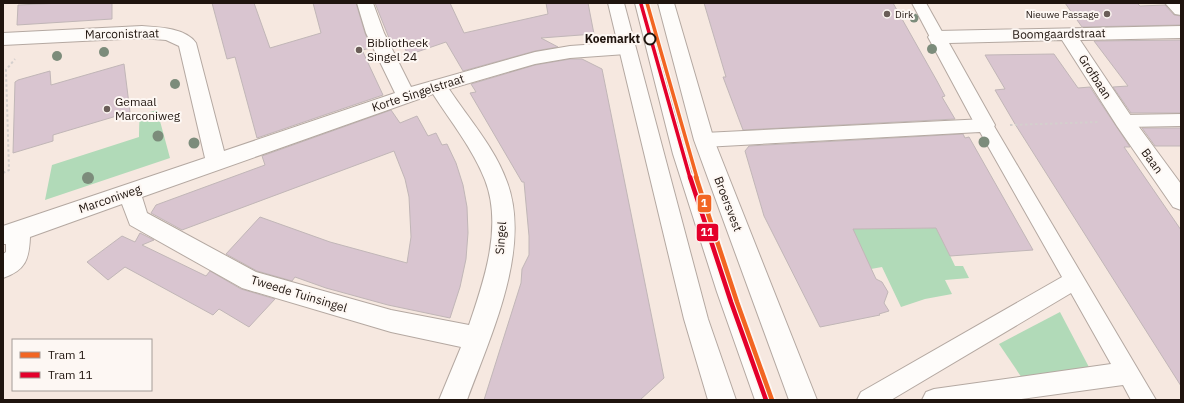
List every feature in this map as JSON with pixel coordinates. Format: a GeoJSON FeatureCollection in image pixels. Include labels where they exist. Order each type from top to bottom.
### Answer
{"type":"FeatureCollection","features":[{"type":"Feature","properties":{"kind":"street"},"geometry":{"type":"LineString","coordinates":[[365,3],[375,33],[406,96]]}},
{"type":"Feature","properties":{"kind":"street"},"geometry":{"type":"LineString","coordinates":[[616,3],[626,48],[696,319],[722,400]]}},
{"type":"Feature","properties":{"kind":"street","name":"Broersvest"},"geometry":{"type":"LineString","coordinates":[[666,3],[704,140],[803,400]]}},
{"type":"Feature","properties":{"kind":"street"},"geometry":{"type":"LineString","coordinates":[[918,3],[985,125],[1144,400]]}},
{"type":"Feature","properties":{"kind":"street"},"geometry":{"type":"LineString","coordinates":[[1173,3],[1181,10]]}},
{"type":"Feature","properties":{"kind":"street","name":"Marconistraat"},"geometry":{"type":"LineString","coordinates":[[3,39],[155,32],[178,37],[188,43],[216,162]]}},
{"type":"Feature","properties":{"kind":"street","name":"Boomgaardstraat"},"geometry":{"type":"LineString","coordinates":[[937,37],[1066,33],[1181,32]]}},
{"type":"Feature","properties":{"kind":"street","name":"Grofbaan"},"geometry":{"type":"LineString","coordinates":[[1066,33],[1124,121]]}},
{"type":"Feature","properties":{"kind":"street","name":"Korte Singelstraat"},"geometry":{"type":"LineString","coordinates":[[216,162],[406,96],[535,58],[570,52],[626,48]]}},
{"type":"Feature","properties":{"kind":"street","name":"Singel"},"geometry":{"type":"LineString","coordinates":[[437,86],[490,168],[500,192],[504,221],[502,251],[494,284],[453,400]]}},
{"type":"Feature","properties":{"kind":"street"},"geometry":{"type":"LineString","coordinates":[[1124,121],[1181,120]]}},
{"type":"Feature","properties":{"kind":"street","name":"Baan"},"geometry":{"type":"LineString","coordinates":[[1124,121],[1181,201]]}},
{"type":"Feature","properties":{"kind":"street"},"geometry":{"type":"LineString","coordinates":[[704,140],[985,125]]}},
{"type":"Feature","properties":{"kind":"street","name":"Marconiweg"},"geometry":{"type":"LineString","coordinates":[[11,233],[216,162]]}},
{"type":"Feature","properties":{"kind":"street","name":"Tweede Tuinsingel"},"geometry":{"type":"LineString","coordinates":[[130,192],[138,219],[250,281],[392,321],[476,338]]}},
{"type":"Feature","properties":{"kind":"street"},"geometry":{"type":"LineString","coordinates":[[3,268],[17,257],[11,233]]}},
{"type":"Feature","properties":{"kind":"street"},"geometry":{"type":"LineString","coordinates":[[869,400],[1075,280]]}},
{"type":"Feature","properties":{"kind":"street"},"geometry":{"type":"LineString","coordinates":[[934,400],[1128,373]]}},
{"type":"Feature","properties":{"kind":"lane"},"geometry":{"type":"LineString","coordinates":[[640,3],[679,154],[724,292],[763,400]]}},
{"type":"Feature","properties":{"kind":"path"},"geometry":{"type":"LineString","coordinates":[[3,173],[9,170],[6,70],[34,37]]}},
{"type":"Feature","properties":{"kind":"path"},"geometry":{"type":"LineString","coordinates":[[985,125],[1124,121]]}},
{"type":"Feature","properties":{"kind":"green space"},"geometry":{"type":"Polygon","coordinates":[[[157,110],[170,158],[45,200],[52,165],[139,137],[140,118],[145,114],[157,110]]]}},
{"type":"Feature","properties":{"kind":"green space"},"geometry":{"type":"Polygon","coordinates":[[[937,228],[955,266],[963,266],[969,278],[945,280],[952,294],[925,299],[901,307],[882,267],[871,269],[863,251],[857,251],[847,229],[937,228]]]}},
{"type":"Feature","properties":{"kind":"green space"},"geometry":{"type":"Polygon","coordinates":[[[1060,312],[1091,371],[1022,378],[999,344],[1060,312]]]}},
{"type":"Feature","properties":{"kind":"building"},"geometry":{"type":"Polygon","coordinates":[[[112,3],[112,19],[17,25],[18,5],[112,3]]]}},
{"type":"Feature","properties":{"kind":"building"},"geometry":{"type":"Polygon","coordinates":[[[212,3],[254,3],[270,48],[321,33],[313,3],[356,3],[371,48],[362,50],[383,95],[257,138],[235,57],[227,59],[212,3]]]}},
{"type":"Feature","properties":{"kind":"building"},"geometry":{"type":"Polygon","coordinates":[[[375,3],[450,3],[464,33],[548,14],[546,3],[588,3],[594,34],[541,38],[558,47],[535,51],[463,71],[446,42],[408,55],[401,40],[391,43],[375,3]]]}},
{"type":"Feature","properties":{"kind":"building"},"geometry":{"type":"Polygon","coordinates":[[[704,3],[893,3],[937,81],[945,96],[942,97],[955,119],[743,130],[723,77],[726,77],[704,3]]]}},
{"type":"Feature","properties":{"kind":"building","name":"Nieuwe Passage"},"geometry":{"type":"Polygon","coordinates":[[[1065,3],[1137,3],[1140,6],[1165,5],[1174,15],[1181,16],[1181,25],[1082,27],[1065,3]]]}},
{"type":"Feature","properties":{"kind":"building"},"geometry":{"type":"Polygon","coordinates":[[[1181,40],[1181,113],[1131,113],[1113,87],[1128,86],[1094,41],[1181,40]]]}},
{"type":"Feature","properties":{"kind":"building"},"geometry":{"type":"Polygon","coordinates":[[[1054,54],[1078,88],[1090,87],[1130,147],[1124,147],[1181,230],[1181,386],[1015,124],[995,90],[1005,89],[985,55],[1054,54]]]}},
{"type":"Feature","properties":{"kind":"building"},"geometry":{"type":"Polygon","coordinates":[[[570,59],[582,59],[602,69],[664,378],[640,400],[484,400],[521,283],[522,269],[529,255],[529,236],[524,182],[522,182],[470,93],[476,92],[471,84],[535,65],[570,59]]]}},
{"type":"Feature","properties":{"kind":"building","name":"Gemaal Marconiweg"},"geometry":{"type":"Polygon","coordinates":[[[124,64],[130,112],[53,135],[53,141],[13,153],[15,82],[50,71],[51,85],[124,64]]]}},
{"type":"Feature","properties":{"kind":"building"},"geometry":{"type":"Polygon","coordinates":[[[391,110],[400,123],[417,116],[428,136],[436,133],[442,145],[447,144],[456,163],[463,185],[467,207],[468,233],[466,259],[460,287],[450,318],[388,305],[326,288],[295,277],[292,281],[257,271],[226,254],[260,217],[330,242],[407,263],[411,237],[409,197],[405,179],[394,151],[182,230],[151,213],[156,205],[265,165],[262,156],[391,110]]]}},
{"type":"Feature","properties":{"kind":"building"},"geometry":{"type":"Polygon","coordinates":[[[1142,128],[1181,128],[1181,146],[1155,146],[1142,128]]]}},
{"type":"Feature","properties":{"kind":"building"},"geometry":{"type":"Polygon","coordinates":[[[963,134],[965,138],[969,137],[1033,250],[950,256],[936,228],[853,229],[876,279],[882,282],[888,292],[884,303],[889,311],[879,314],[880,315],[820,327],[764,216],[745,151],[749,146],[963,134]]]}},
{"type":"Feature","properties":{"kind":"building"},"geometry":{"type":"Polygon","coordinates":[[[140,233],[154,240],[142,245],[206,276],[210,271],[241,289],[275,299],[249,327],[219,309],[213,315],[125,267],[108,280],[87,262],[122,236],[135,242],[140,233]]]}},
{"type":"Feature","properties":{"kind":"tram line","name":"1"},"geometry":{"type":"LineString","coordinates":[[647,3],[674,104],[704,203],[772,400]]}},
{"type":"Feature","properties":{"kind":"tram line","name":"11"},"geometry":{"type":"LineString","coordinates":[[641,4],[668,105],[698,204],[766,400]]}},
{"type":"Feature","properties":{"kind":"place","name":"Dirk"},"geometry":{"type":"Point","coordinates":[887,14]}},
{"type":"Feature","properties":{"kind":"place","name":"Nieuwe Passage"},"geometry":{"type":"Point","coordinates":[1107,14]}},
{"type":"Feature","properties":{"kind":"place","name":"Koemarkt"},"geometry":{"type":"Point","coordinates":[650,39]}},
{"type":"Feature","properties":{"kind":"place","name":"Bibliotheek Singel 24"},"geometry":{"type":"Point","coordinates":[359,50]}},
{"type":"Feature","properties":{"kind":"place","name":"Gemaal Marconiweg"},"geometry":{"type":"Point","coordinates":[107,109]}}]}
